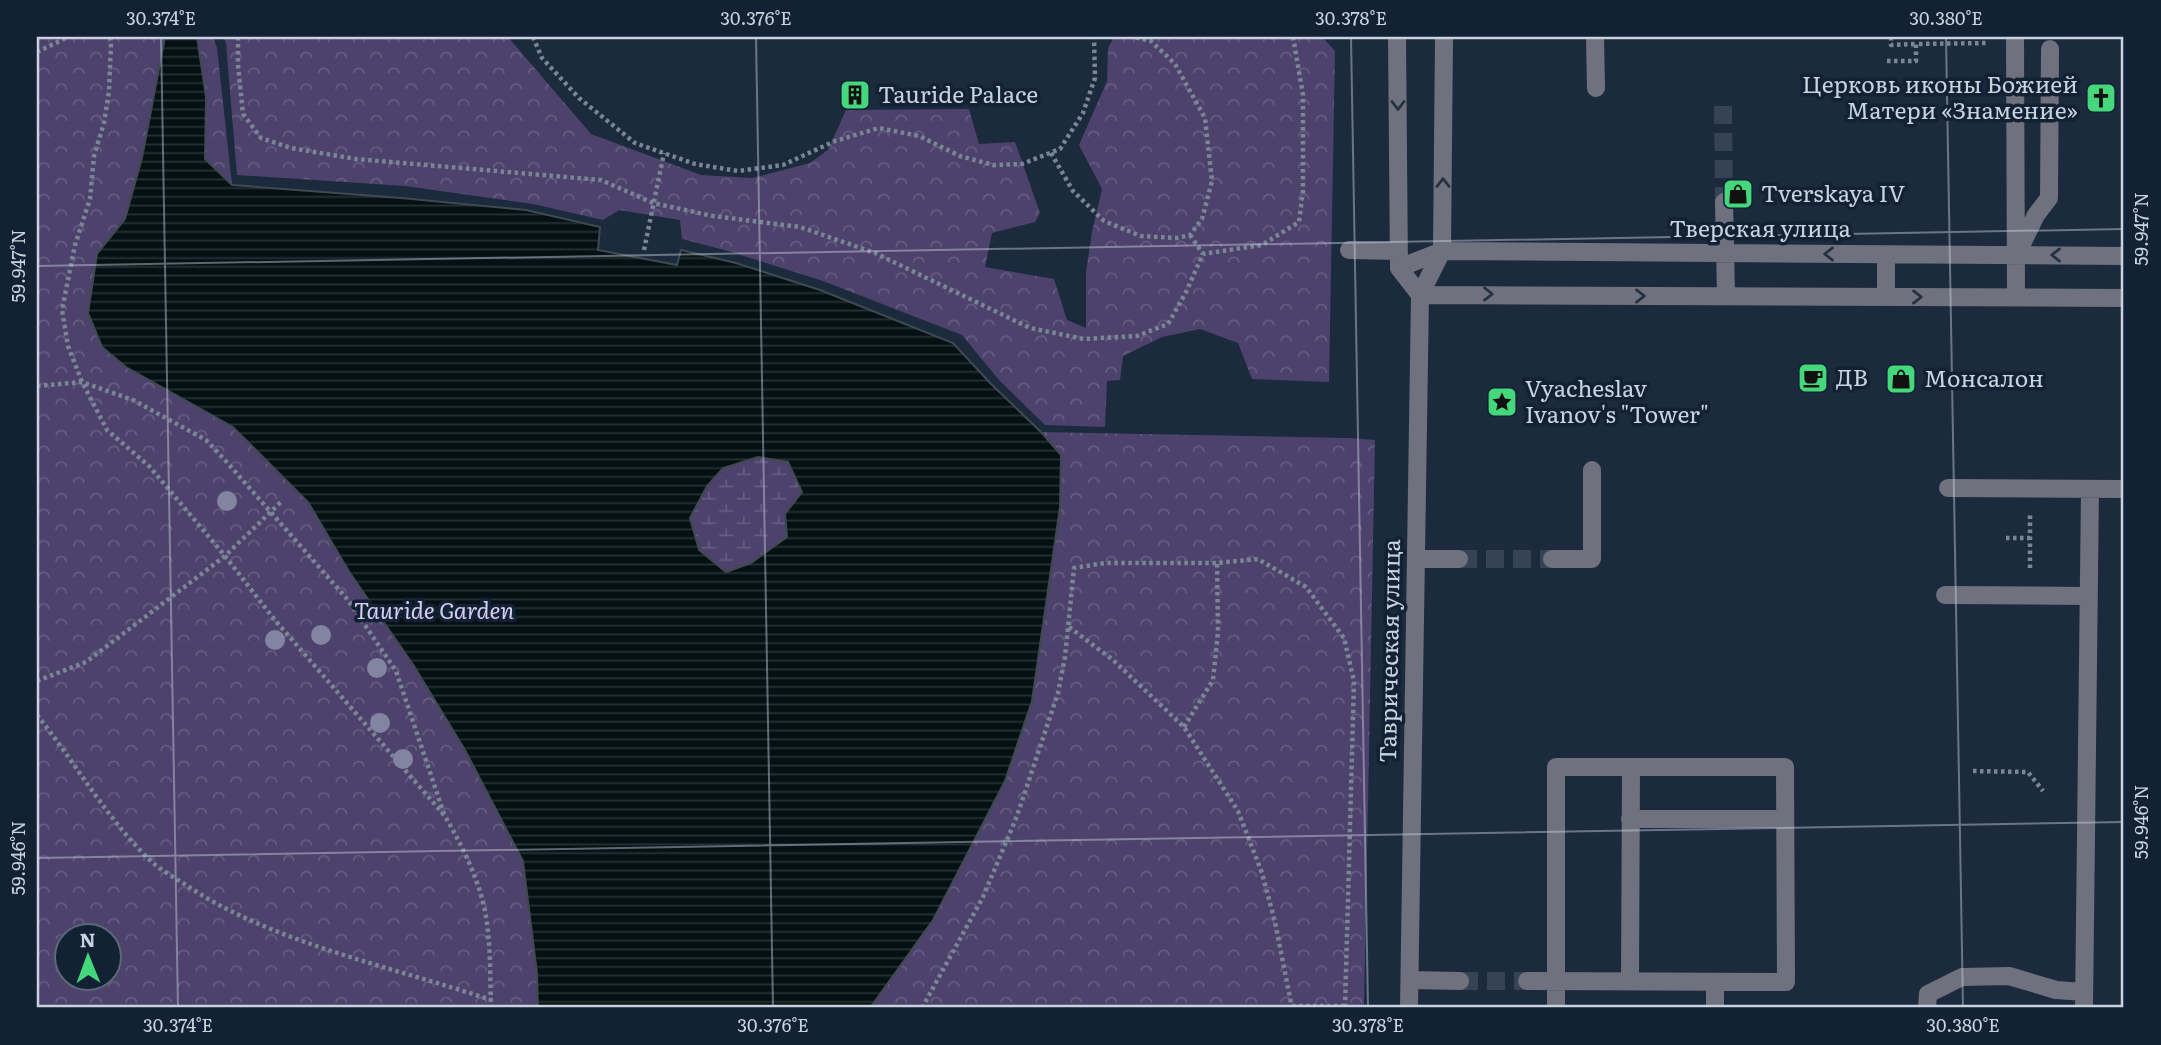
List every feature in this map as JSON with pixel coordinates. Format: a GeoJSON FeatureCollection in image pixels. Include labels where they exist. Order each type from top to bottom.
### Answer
{"type":"FeatureCollection","features":[{"type":"Feature","properties":{"kind":"street"},"geometry":{"type":"LineString","coordinates":[[1397,37],[1398,260],[1420,295],[2124,298]]}},
{"type":"Feature","properties":{"kind":"street","name":"Таврическая улица"},"geometry":{"type":"LineString","coordinates":[[1409,1008],[1420,295],[1442,251],[1444,37]]}},
{"type":"Feature","properties":{"kind":"street"},"geometry":{"type":"LineString","coordinates":[[1595,37],[1596,88]]}},
{"type":"Feature","properties":{"kind":"street"},"geometry":{"type":"LineString","coordinates":[[2015,40],[2016,298]]}},
{"type":"Feature","properties":{"kind":"street"},"geometry":{"type":"LineString","coordinates":[[2017,255],[2036,215],[2049,198],[2050,49]]}},
{"type":"Feature","properties":{"kind":"street"},"geometry":{"type":"LineString","coordinates":[[1724,202],[1726,296]]}},
{"type":"Feature","properties":{"kind":"street"},"geometry":{"type":"LineString","coordinates":[[1349,250],[1398,260]]}},
{"type":"Feature","properties":{"kind":"street","name":"Тверская улица"},"geometry":{"type":"LineString","coordinates":[[1398,260],[1442,251],[2124,256]]}},
{"type":"Feature","properties":{"kind":"street"},"geometry":{"type":"LineString","coordinates":[[1886,255],[1886,297]]}},
{"type":"Feature","properties":{"kind":"street"},"geometry":{"type":"LineString","coordinates":[[1552,559],[1592,559],[1592,470]]}},
{"type":"Feature","properties":{"kind":"street"},"geometry":{"type":"LineString","coordinates":[[1948,488],[2124,489]]}},
{"type":"Feature","properties":{"kind":"street"},"geometry":{"type":"LineString","coordinates":[[1927,1008],[1928,994],[1962,977],[2009,976],[2084,1000],[2090,489]]}},
{"type":"Feature","properties":{"kind":"street"},"geometry":{"type":"LineString","coordinates":[[1416,559],[1459,559]]}},
{"type":"Feature","properties":{"kind":"street"},"geometry":{"type":"LineString","coordinates":[[1945,594],[2088,596]]}},
{"type":"Feature","properties":{"kind":"street"},"geometry":{"type":"LineString","coordinates":[[1527,981],[1556,981],[1630,981],[1786,982],[1785,768],[1556,767],[1556,981],[1556,1008]]}},
{"type":"Feature","properties":{"kind":"street"},"geometry":{"type":"LineString","coordinates":[[1630,981],[1631,767]]}},
{"type":"Feature","properties":{"kind":"street"},"geometry":{"type":"LineString","coordinates":[[1630,819],[1785,819]]}},
{"type":"Feature","properties":{"kind":"street"},"geometry":{"type":"LineString","coordinates":[[1410,980],[1460,981]]}},
{"type":"Feature","properties":{"kind":"street"},"geometry":{"type":"LineString","coordinates":[[1715,982],[1715,1008]]}},
{"type":"Feature","properties":{"kind":"path"},"geometry":{"type":"LineString","coordinates":[[37,52],[68,37]]}},
{"type":"Feature","properties":{"kind":"path"},"geometry":{"type":"LineString","coordinates":[[110,37],[104,123],[94,156],[90,200],[75,245],[62,310],[68,346],[82,382],[107,430],[149,466],[282,629],[445,816]]}},
{"type":"Feature","properties":{"kind":"path"},"geometry":{"type":"LineString","coordinates":[[239,37],[238,65],[243,114],[261,138],[291,148],[356,159],[601,180],[653,203],[713,216],[800,227],[875,253],[1030,328],[1084,339],[1137,336],[1168,324],[1203,254]]}},
{"type":"Feature","properties":{"kind":"path"},"geometry":{"type":"LineString","coordinates":[[533,37],[542,58],[579,98],[635,143],[695,164],[738,171],[783,165],[835,141],[879,128],[919,136],[960,156],[993,165],[1022,164],[1060,149],[1083,113],[1095,78],[1094,37]]}},
{"type":"Feature","properties":{"kind":"path"},"geometry":{"type":"LineString","coordinates":[[1051,153],[1073,191],[1104,221],[1140,236],[1177,238],[1189,235],[1202,219],[1212,181],[1205,118],[1175,64],[1151,41],[1134,37]]}},
{"type":"Feature","properties":{"kind":"path"},"geometry":{"type":"LineString","coordinates":[[1203,254],[1262,245],[1299,222],[1303,191],[1303,95],[1293,37]]}},
{"type":"Feature","properties":{"kind":"path"},"geometry":{"type":"LineString","coordinates":[[1891,37],[1891,45],[2015,40]]}},
{"type":"Feature","properties":{"kind":"path"},"geometry":{"type":"LineString","coordinates":[[1949,37],[1950,44]]}},
{"type":"Feature","properties":{"kind":"path"},"geometry":{"type":"LineString","coordinates":[[1887,61],[1916,61],[1916,44]]}},
{"type":"Feature","properties":{"kind":"path"},"geometry":{"type":"LineString","coordinates":[[644,250],[664,153]]}},
{"type":"Feature","properties":{"kind":"path"},"geometry":{"type":"LineString","coordinates":[[1189,235],[1203,254]]}},
{"type":"Feature","properties":{"kind":"path"},"geometry":{"type":"LineString","coordinates":[[37,386],[82,382],[133,400],[206,440],[348,600],[396,671],[445,816],[477,882],[485,911],[490,955],[491,1008]]}},
{"type":"Feature","properties":{"kind":"path"},"geometry":{"type":"LineString","coordinates":[[2030,595],[2031,489]]}},
{"type":"Feature","properties":{"kind":"path"},"geometry":{"type":"LineString","coordinates":[[37,681],[86,662],[225,556],[284,500]]}},
{"type":"Feature","properties":{"kind":"path"},"geometry":{"type":"LineString","coordinates":[[2006,538],[2030,538]]}},
{"type":"Feature","properties":{"kind":"path"},"geometry":{"type":"LineString","coordinates":[[922,1008],[983,897],[1017,816],[1058,693],[1069,626],[1074,568],[1105,563],[1217,563],[1258,559],[1306,587],[1343,638],[1354,681],[1345,1007],[1292,1007],[1265,885],[1238,811],[1184,727],[1112,660],[1069,626]]}},
{"type":"Feature","properties":{"kind":"path"},"geometry":{"type":"LineString","coordinates":[[1184,727],[1213,680],[1218,632],[1217,563]]}},
{"type":"Feature","properties":{"kind":"path"},"geometry":{"type":"LineString","coordinates":[[37,715],[110,814],[153,863],[204,898],[261,925],[349,956],[491,1000]]}},
{"type":"Feature","properties":{"kind":"path"},"geometry":{"type":"LineString","coordinates":[[1973,771],[2028,772],[2043,792]]}},
{"type":"Feature","properties":{"kind":"green space","name":"Tauride Garden"},"geometry":{"type":"Polygon","coordinates":[[[37,37],[213,37],[217,48],[232,185],[526,210],[600,227],[598,250],[677,265],[681,250],[736,263],[820,290],[953,343],[1041,432],[1375,440],[1364,1008],[37,1008],[37,37]]]}},
{"type":"Feature","properties":{"kind":"green space"},"geometry":{"type":"Polygon","coordinates":[[[224,37],[508,37],[591,134],[701,175],[752,178],[810,163],[828,150],[846,110],[969,109],[979,144],[1015,142],[1040,213],[1035,222],[992,233],[985,267],[1054,279],[1067,320],[1086,328],[1086,272],[1102,189],[1079,145],[1107,81],[1108,48],[1114,37],[1322,37],[1335,51],[1329,382],[1252,379],[1238,343],[1200,329],[1162,337],[1123,356],[1120,380],[1107,381],[1105,427],[1045,425],[999,380],[962,335],[823,281],[682,239],[680,220],[619,210],[603,220],[533,204],[405,186],[237,175],[224,37]]]}},
{"type":"Feature","properties":{"kind":"green space"},"geometry":{"type":"Polygon","coordinates":[[[758,457],[788,462],[802,492],[785,514],[787,536],[751,563],[726,572],[699,550],[690,518],[707,486],[723,468],[758,457]]]}},
{"type":"Feature","properties":{"kind":"shaded area"},"geometry":{"type":"Polygon","coordinates":[[[165,37],[197,37],[206,97],[205,159],[232,185],[526,210],[600,227],[598,250],[677,265],[681,250],[736,263],[820,290],[953,343],[1061,455],[1060,507],[1032,701],[1005,781],[933,920],[870,1008],[538,1008],[537,973],[523,861],[465,750],[414,666],[350,573],[308,502],[233,427],[126,367],[102,347],[88,313],[97,254],[125,219],[142,158],[165,37]],[[758,457],[723,468],[707,486],[690,518],[699,550],[726,572],[751,563],[787,537],[785,514],[802,492],[788,462],[758,457]]]}},
{"type":"Feature","properties":{"kind":"tunnel"},"geometry":{"type":"LineString","coordinates":[[1723,106],[1724,202]]}},
{"type":"Feature","properties":{"kind":"tunnel"},"geometry":{"type":"LineString","coordinates":[[1459,559],[1552,559]]}},
{"type":"Feature","properties":{"kind":"tunnel"},"geometry":{"type":"LineString","coordinates":[[1460,981],[1527,981]]}},
{"type":"Feature","properties":{"kind":"place","name":"Tauride Palace"},"geometry":{"type":"Point","coordinates":[855,95]}},
{"type":"Feature","properties":{"kind":"place","name":"Церковь иконы Божией Матери «Знамение»"},"geometry":{"type":"Point","coordinates":[2101,98]}},
{"type":"Feature","properties":{"kind":"place","name":"Tverskaya IV"},"geometry":{"type":"Point","coordinates":[1738,194]}},
{"type":"Feature","properties":{"kind":"place","name":"ДВ"},"geometry":{"type":"Point","coordinates":[1813,378]}},
{"type":"Feature","properties":{"kind":"place","name":"Монсалон"},"geometry":{"type":"Point","coordinates":[1901,379]}},
{"type":"Feature","properties":{"kind":"place","name":"Vyacheslav Ivanov's \"Tower\""},"geometry":{"type":"Point","coordinates":[1502,402]}}]}
